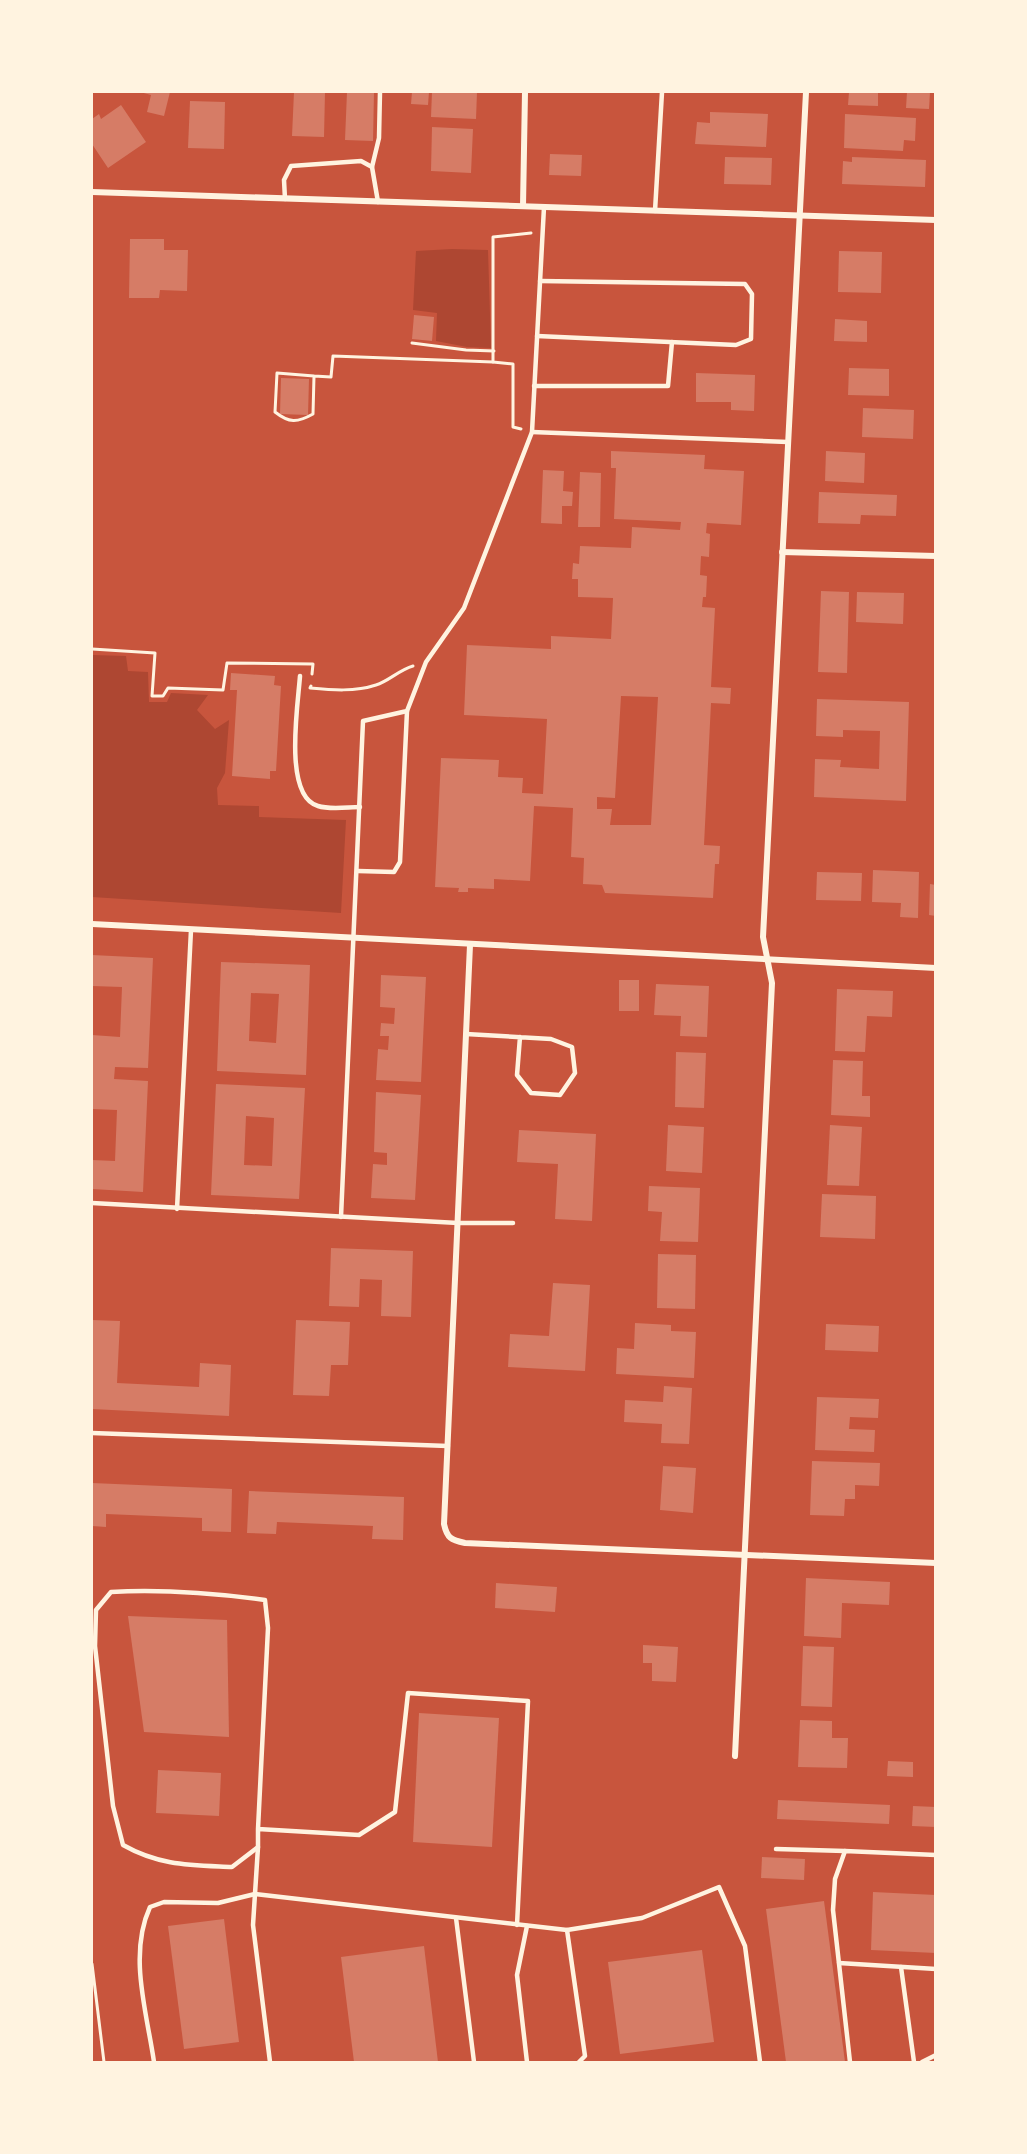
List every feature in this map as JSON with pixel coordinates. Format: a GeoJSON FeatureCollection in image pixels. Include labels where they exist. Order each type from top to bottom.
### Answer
{"type":"FeatureCollection","features":[{"type":"Feature","properties":{"kind":"street"},"geometry":{"type":"LineString","coordinates":[[523,206],[525,92]]}},
{"type":"Feature","properties":{"kind":"street"},"geometry":{"type":"LineString","coordinates":[[735,1756],[772,983],[763,937],[806,92]]}},
{"type":"Feature","properties":{"kind":"street"},"geometry":{"type":"LineString","coordinates":[[92,192],[936,220]]}},
{"type":"Feature","properties":{"kind":"street"},"geometry":{"type":"LineString","coordinates":[[782,552],[936,556]]}},
{"type":"Feature","properties":{"kind":"street"},"geometry":{"type":"LineString","coordinates":[[92,924],[936,968]]}},
{"type":"Feature","properties":{"kind":"street"},"geometry":{"type":"LineString","coordinates":[[470,945],[444,1524],[446,1534],[452,1540],[465,1543],[936,1563]]}},
{"type":"Feature","properties":{"kind":"lane"},"geometry":{"type":"LineString","coordinates":[[378,202],[372,167],[379,138],[380,92]]}},
{"type":"Feature","properties":{"kind":"lane"},"geometry":{"type":"LineString","coordinates":[[655,211],[662,92]]}},
{"type":"Feature","properties":{"kind":"lane"},"geometry":{"type":"LineString","coordinates":[[285,198],[284,180],[291,166],[360,161],[372,167]]}},
{"type":"Feature","properties":{"kind":"lane"},"geometry":{"type":"LineString","coordinates":[[358,871],[394,872],[400,862],[407,711],[426,662],[464,608],[532,432],[544,207]]}},
{"type":"Feature","properties":{"kind":"lane"},"geometry":{"type":"LineString","coordinates":[[537,336],[736,345],[751,339],[752,294],[745,284],[540,282]]}},
{"type":"Feature","properties":{"kind":"lane"},"geometry":{"type":"LineString","coordinates":[[534,386],[668,386],[672,342]]}},
{"type":"Feature","properties":{"kind":"lane"},"geometry":{"type":"LineString","coordinates":[[532,432],[788,442]]}},
{"type":"Feature","properties":{"kind":"lane"},"geometry":{"type":"LineString","coordinates":[[300,676],[295,759],[301,792],[317,806],[360,807]]}},
{"type":"Feature","properties":{"kind":"lane"},"geometry":{"type":"LineString","coordinates":[[341,1217],[363,721],[407,711]]}},
{"type":"Feature","properties":{"kind":"lane"},"geometry":{"type":"LineString","coordinates":[[177,1209],[191,930]]}},
{"type":"Feature","properties":{"kind":"lane"},"geometry":{"type":"LineString","coordinates":[[466,1034],[520,1037],[551,1039],[572,1047],[574,1073],[560,1095],[531,1093],[517,1075],[520,1037]]}},
{"type":"Feature","properties":{"kind":"lane"},"geometry":{"type":"LineString","coordinates":[[92,1203],[458,1223],[513,1223]]}},
{"type":"Feature","properties":{"kind":"lane"},"geometry":{"type":"LineString","coordinates":[[92,1433],[448,1446]]}},
{"type":"Feature","properties":{"kind":"lane"},"geometry":{"type":"LineString","coordinates":[[258,1846],[232,1867],[170,1864],[146,1858],[123,1845],[113,1806],[95,1646],[96,1610],[111,1592],[152,1589],[216,1593],[265,1600],[268,1628],[258,1846],[253,1924],[270,2062]]}},
{"type":"Feature","properties":{"kind":"lane"},"geometry":{"type":"LineString","coordinates":[[258,1829],[359,1835],[395,1812],[408,1693],[528,1701],[517,1924]]}},
{"type":"Feature","properties":{"kind":"lane"},"geometry":{"type":"LineString","coordinates":[[776,1849],[936,1855]]}},
{"type":"Feature","properties":{"kind":"lane"},"geometry":{"type":"LineString","coordinates":[[845,1851],[835,1879],[833,1910],[850,2062]]}},
{"type":"Feature","properties":{"kind":"lane"},"geometry":{"type":"LineString","coordinates":[[154,2062],[139,1954],[139,1935],[150,1907],[164,1902],[218,1903],[255,1894],[567,1930],[642,1918],[719,1887],[745,1946],[760,2062]]}},
{"type":"Feature","properties":{"kind":"lane"},"geometry":{"type":"LineString","coordinates":[[456,1917],[474,2062]]}},
{"type":"Feature","properties":{"kind":"lane"},"geometry":{"type":"LineString","coordinates":[[526,1926],[517,1975],[527,2062]]}},
{"type":"Feature","properties":{"kind":"lane"},"geometry":{"type":"LineString","coordinates":[[567,1930],[585,2056],[579,2062]]}},
{"type":"Feature","properties":{"kind":"lane"},"geometry":{"type":"LineString","coordinates":[[839,1963],[936,1969]]}},
{"type":"Feature","properties":{"kind":"lane"},"geometry":{"type":"LineString","coordinates":[[901,1967],[914,2062]]}},
{"type":"Feature","properties":{"kind":"lane"},"geometry":{"type":"LineString","coordinates":[[922,2062],[936,2055]]}},
{"type":"Feature","properties":{"kind":"path"},"geometry":{"type":"LineString","coordinates":[[493,362],[493,237],[543,233]]}},
{"type":"Feature","properties":{"kind":"path"},"geometry":{"type":"LineString","coordinates":[[412,343],[494,351]]}},
{"type":"Feature","properties":{"kind":"path"},"geometry":{"type":"LineString","coordinates":[[314,376],[313,414],[300,421],[286,421],[274,412],[277,373],[331,377],[333,356],[513,364],[513,427],[532,432]]}},
{"type":"Feature","properties":{"kind":"path"},"geometry":{"type":"LineString","coordinates":[[92,649],[154,652],[152,696],[163,696],[168,688],[223,690],[227,663],[313,664],[310,688],[345,690],[377,685],[398,670],[426,662]]}},
{"type":"Feature","properties":{"kind":"path"},"geometry":{"type":"LineString","coordinates":[[92,1964],[104,2062]]}},
{"type":"Feature","properties":{"kind":"shaded area"},"geometry":{"type":"Polygon","coordinates":[[[488,250],[491,348],[467,347],[436,341],[437,313],[413,310],[416,251],[488,250]]]}},
{"type":"Feature","properties":{"kind":"shaded area"},"geometry":{"type":"Polygon","coordinates":[[[92,655],[126,656],[128,671],[148,672],[149,702],[167,702],[171,693],[208,695],[197,710],[215,729],[229,720],[225,773],[217,788],[218,805],[259,806],[259,817],[346,820],[341,913],[92,897],[92,655]]]}},
{"type":"Feature","properties":{"kind":"building"},"geometry":{"type":"Polygon","coordinates":[[[140,92],[170,92],[164,116],[147,112],[151,95],[140,92]]]}},
{"type":"Feature","properties":{"kind":"building"},"geometry":{"type":"Polygon","coordinates":[[[294,92],[325,92],[324,137],[292,136],[294,92]]]}},
{"type":"Feature","properties":{"kind":"building"},"geometry":{"type":"Polygon","coordinates":[[[347,92],[374,92],[373,141],[345,140],[347,92]]]}},
{"type":"Feature","properties":{"kind":"building"},"geometry":{"type":"Polygon","coordinates":[[[412,92],[429,92],[428,105],[411,104],[412,92]]]}},
{"type":"Feature","properties":{"kind":"building"},"geometry":{"type":"Polygon","coordinates":[[[432,92],[477,92],[476,119],[431,117],[432,92]]]}},
{"type":"Feature","properties":{"kind":"building"},"geometry":{"type":"Polygon","coordinates":[[[849,92],[878,92],[878,106],[848,105],[849,92]]]}},
{"type":"Feature","properties":{"kind":"building"},"geometry":{"type":"Polygon","coordinates":[[[907,92],[930,92],[929,109],[906,108],[907,92]]]}},
{"type":"Feature","properties":{"kind":"building"},"geometry":{"type":"Polygon","coordinates":[[[190,101],[225,102],[224,149],[188,148],[190,101]]]}},
{"type":"Feature","properties":{"kind":"building"},"geometry":{"type":"Polygon","coordinates":[[[121,105],[146,142],[108,168],[92,144],[92,119],[99,114],[101,119],[121,105]]]}},
{"type":"Feature","properties":{"kind":"building"},"geometry":{"type":"Polygon","coordinates":[[[710,112],[768,114],[766,147],[695,144],[697,122],[710,123],[710,112]]]}},
{"type":"Feature","properties":{"kind":"building"},"geometry":{"type":"Polygon","coordinates":[[[845,114],[916,118],[915,141],[904,140],[903,151],[844,148],[845,114]]]}},
{"type":"Feature","properties":{"kind":"building"},"geometry":{"type":"Polygon","coordinates":[[[432,127],[473,129],[471,173],[431,171],[432,127]]]}},
{"type":"Feature","properties":{"kind":"building"},"geometry":{"type":"Polygon","coordinates":[[[550,154],[582,155],[581,176],[549,175],[550,154]]]}},
{"type":"Feature","properties":{"kind":"building"},"geometry":{"type":"Polygon","coordinates":[[[725,157],[772,158],[771,185],[724,184],[725,157]]]}},
{"type":"Feature","properties":{"kind":"building"},"geometry":{"type":"Polygon","coordinates":[[[852,157],[926,160],[925,187],[842,184],[843,161],[852,162],[852,157]]]}},
{"type":"Feature","properties":{"kind":"building"},"geometry":{"type":"Polygon","coordinates":[[[130,239],[164,239],[164,250],[188,250],[187,291],[160,290],[159,298],[129,298],[130,239]]]}},
{"type":"Feature","properties":{"kind":"building"},"geometry":{"type":"Polygon","coordinates":[[[839,251],[882,252],[881,293],[838,292],[839,251]]]}},
{"type":"Feature","properties":{"kind":"building"},"geometry":{"type":"Polygon","coordinates":[[[414,315],[434,317],[432,341],[412,339],[414,315]]]}},
{"type":"Feature","properties":{"kind":"building"},"geometry":{"type":"Polygon","coordinates":[[[835,319],[867,321],[867,342],[834,341],[835,319]]]}},
{"type":"Feature","properties":{"kind":"building"},"geometry":{"type":"Polygon","coordinates":[[[849,368],[889,369],[889,396],[848,395],[849,368]]]}},
{"type":"Feature","properties":{"kind":"building"},"geometry":{"type":"Polygon","coordinates":[[[696,373],[755,375],[754,411],[731,410],[731,402],[696,402],[696,373]]]}},
{"type":"Feature","properties":{"kind":"building"},"geometry":{"type":"Polygon","coordinates":[[[281,378],[309,379],[308,415],[280,414],[281,378]]]}},
{"type":"Feature","properties":{"kind":"building"},"geometry":{"type":"Polygon","coordinates":[[[863,408],[914,410],[913,439],[862,437],[863,408]]]}},
{"type":"Feature","properties":{"kind":"building"},"geometry":{"type":"Polygon","coordinates":[[[611,451],[705,455],[704,469],[744,471],[741,525],[707,523],[706,533],[710,534],[709,557],[701,556],[700,575],[707,576],[706,597],[703,597],[702,607],[715,608],[711,687],[731,688],[730,704],[711,703],[704,845],[720,846],[719,864],[715,864],[713,898],[605,893],[602,885],[583,884],[584,858],[571,857],[573,808],[534,806],[530,881],[494,879],[494,889],[468,888],[468,892],[458,892],[459,888],[435,887],[441,758],[499,760],[498,777],[523,778],[522,793],[543,794],[547,719],[464,715],[467,645],[551,649],[551,636],[611,639],[613,598],[578,597],[578,579],[572,579],[573,563],[579,564],[580,546],[631,548],[632,527],[680,530],[681,522],[614,519],[616,468],[611,468],[611,451]],[[621,696],[615,798],[597,797],[597,809],[612,809],[610,825],[651,825],[658,697],[621,696]]]}},
{"type":"Feature","properties":{"kind":"building"},"geometry":{"type":"Polygon","coordinates":[[[826,451],[865,453],[864,483],[825,481],[826,451]]]}},
{"type":"Feature","properties":{"kind":"building"},"geometry":{"type":"Polygon","coordinates":[[[543,470],[564,471],[563,491],[573,492],[572,506],[562,506],[562,524],[541,523],[543,470]]]}},
{"type":"Feature","properties":{"kind":"building"},"geometry":{"type":"Polygon","coordinates":[[[580,472],[601,473],[600,527],[578,527],[580,472]]]}},
{"type":"Feature","properties":{"kind":"building"},"geometry":{"type":"Polygon","coordinates":[[[819,492],[897,495],[896,516],[861,515],[860,524],[818,523],[819,492]]]}},
{"type":"Feature","properties":{"kind":"building"},"geometry":{"type":"Polygon","coordinates":[[[821,591],[849,592],[847,673],[818,672],[821,591]]]}},
{"type":"Feature","properties":{"kind":"building"},"geometry":{"type":"Polygon","coordinates":[[[857,592],[904,593],[903,624],[856,622],[857,592]]]}},
{"type":"Feature","properties":{"kind":"building"},"geometry":{"type":"Polygon","coordinates":[[[231,673],[275,676],[274,685],[281,686],[276,771],[270,771],[270,779],[232,776],[237,690],[230,690],[231,673]]]}},
{"type":"Feature","properties":{"kind":"building"},"geometry":{"type":"Polygon","coordinates":[[[817,699],[909,702],[906,801],[814,797],[815,759],[841,760],[840,767],[879,769],[880,731],[843,730],[843,737],[816,736],[817,699]]]}},
{"type":"Feature","properties":{"kind":"building"},"geometry":{"type":"Polygon","coordinates":[[[873,870],[919,872],[918,918],[900,917],[901,903],[872,902],[873,870]]]}},
{"type":"Feature","properties":{"kind":"building"},"geometry":{"type":"Polygon","coordinates":[[[817,872],[862,873],[861,901],[816,900],[817,872]]]}},
{"type":"Feature","properties":{"kind":"building"},"geometry":{"type":"Polygon","coordinates":[[[930,884],[936,885],[936,916],[929,915],[930,884]]]}},
{"type":"Feature","properties":{"kind":"building"},"geometry":{"type":"Polygon","coordinates":[[[92,955],[153,958],[148,1068],[115,1067],[114,1079],[148,1081],[143,1192],[92,1189],[92,1160],[115,1161],[117,1110],[92,1109],[92,1035],[120,1037],[122,987],[92,986],[92,955]]]}},
{"type":"Feature","properties":{"kind":"building"},"geometry":{"type":"Polygon","coordinates":[[[221,962],[310,965],[306,1075],[217,1071],[221,962]],[[251,993],[249,1041],[276,1043],[279,994],[251,993]]]}},
{"type":"Feature","properties":{"kind":"building"},"geometry":{"type":"Polygon","coordinates":[[[381,975],[426,977],[421,1082],[376,1080],[378,1049],[388,1050],[389,1036],[380,1036],[381,1023],[394,1024],[395,1008],[380,1007],[381,975]]]}},
{"type":"Feature","properties":{"kind":"building"},"geometry":{"type":"Polygon","coordinates":[[[619,980],[639,980],[639,1011],[619,1011],[619,980]]]}},
{"type":"Feature","properties":{"kind":"building"},"geometry":{"type":"Polygon","coordinates":[[[656,984],[709,986],[707,1037],[680,1036],[681,1016],[654,1015],[656,984]]]}},
{"type":"Feature","properties":{"kind":"building"},"geometry":{"type":"Polygon","coordinates":[[[837,989],[893,991],[892,1017],[867,1016],[865,1052],[835,1051],[837,989]]]}},
{"type":"Feature","properties":{"kind":"building"},"geometry":{"type":"Polygon","coordinates":[[[676,1052],[706,1053],[704,1108],[675,1107],[676,1052]]]}},
{"type":"Feature","properties":{"kind":"building"},"geometry":{"type":"Polygon","coordinates":[[[833,1060],[863,1061],[862,1096],[870,1096],[870,1117],[831,1115],[833,1060]]]}},
{"type":"Feature","properties":{"kind":"building"},"geometry":{"type":"Polygon","coordinates":[[[216,1084],[305,1088],[299,1199],[211,1195],[216,1084]],[[246,1116],[244,1165],[272,1166],[274,1118],[246,1116]]]}},
{"type":"Feature","properties":{"kind":"building"},"geometry":{"type":"Polygon","coordinates":[[[376,1092],[421,1095],[415,1200],[371,1198],[373,1164],[387,1165],[387,1153],[374,1152],[376,1092]]]}},
{"type":"Feature","properties":{"kind":"building"},"geometry":{"type":"Polygon","coordinates":[[[668,1125],[704,1127],[702,1173],[666,1171],[668,1125]]]}},
{"type":"Feature","properties":{"kind":"building"},"geometry":{"type":"Polygon","coordinates":[[[830,1125],[862,1127],[859,1186],[827,1185],[830,1125]]]}},
{"type":"Feature","properties":{"kind":"building"},"geometry":{"type":"Polygon","coordinates":[[[519,1130],[596,1134],[592,1221],[555,1219],[558,1164],[517,1162],[519,1130]]]}},
{"type":"Feature","properties":{"kind":"building"},"geometry":{"type":"Polygon","coordinates":[[[649,1186],[700,1188],[698,1242],[660,1241],[662,1212],[648,1211],[649,1186]]]}},
{"type":"Feature","properties":{"kind":"building"},"geometry":{"type":"Polygon","coordinates":[[[822,1194],[876,1196],[875,1239],[820,1237],[822,1194]]]}},
{"type":"Feature","properties":{"kind":"building"},"geometry":{"type":"Polygon","coordinates":[[[331,1248],[413,1251],[411,1317],[381,1316],[382,1280],[360,1279],[359,1307],[329,1306],[331,1248]]]}},
{"type":"Feature","properties":{"kind":"building"},"geometry":{"type":"Polygon","coordinates":[[[658,1254],[696,1255],[695,1309],[657,1308],[658,1254]]]}},
{"type":"Feature","properties":{"kind":"building"},"geometry":{"type":"Polygon","coordinates":[[[553,1283],[590,1285],[585,1371],[508,1367],[510,1334],[549,1336],[553,1283]]]}},
{"type":"Feature","properties":{"kind":"building"},"geometry":{"type":"Polygon","coordinates":[[[92,1320],[120,1321],[117,1383],[199,1387],[200,1363],[231,1365],[229,1416],[92,1409],[92,1320]]]}},
{"type":"Feature","properties":{"kind":"building"},"geometry":{"type":"Polygon","coordinates":[[[296,1320],[350,1322],[348,1365],[331,1365],[329,1396],[293,1395],[296,1320]]]}},
{"type":"Feature","properties":{"kind":"building"},"geometry":{"type":"Polygon","coordinates":[[[635,1323],[671,1325],[671,1331],[696,1332],[694,1378],[616,1374],[617,1348],[634,1349],[635,1323]]]}},
{"type":"Feature","properties":{"kind":"building"},"geometry":{"type":"Polygon","coordinates":[[[826,1324],[879,1326],[878,1352],[825,1350],[826,1324]]]}},
{"type":"Feature","properties":{"kind":"building"},"geometry":{"type":"Polygon","coordinates":[[[664,1386],[692,1388],[689,1444],[661,1443],[662,1424],[624,1422],[625,1400],[663,1402],[664,1386]]]}},
{"type":"Feature","properties":{"kind":"building"},"geometry":{"type":"Polygon","coordinates":[[[817,1397],[879,1399],[878,1418],[850,1417],[849,1429],[875,1430],[874,1452],[815,1450],[817,1397]]]}},
{"type":"Feature","properties":{"kind":"building"},"geometry":{"type":"Polygon","coordinates":[[[812,1461],[880,1463],[879,1486],[855,1485],[855,1499],[845,1499],[844,1516],[810,1515],[812,1461]]]}},
{"type":"Feature","properties":{"kind":"building"},"geometry":{"type":"Polygon","coordinates":[[[663,1466],[696,1468],[693,1513],[660,1510],[663,1466]]]}},
{"type":"Feature","properties":{"kind":"building"},"geometry":{"type":"Polygon","coordinates":[[[92,1483],[232,1489],[231,1532],[202,1531],[202,1518],[106,1514],[106,1527],[92,1526],[92,1483]]]}},
{"type":"Feature","properties":{"kind":"building"},"geometry":{"type":"Polygon","coordinates":[[[249,1491],[404,1497],[403,1540],[372,1539],[373,1526],[277,1522],[276,1534],[247,1533],[249,1491]]]}},
{"type":"Feature","properties":{"kind":"building"},"geometry":{"type":"Polygon","coordinates":[[[806,1578],[890,1582],[889,1605],[842,1603],[841,1638],[804,1636],[806,1578]]]}},
{"type":"Feature","properties":{"kind":"building"},"geometry":{"type":"Polygon","coordinates":[[[496,1583],[557,1587],[555,1612],[495,1608],[496,1583]]]}},
{"type":"Feature","properties":{"kind":"building"},"geometry":{"type":"Polygon","coordinates":[[[128,1616],[227,1620],[229,1737],[144,1732],[128,1616]]]}},
{"type":"Feature","properties":{"kind":"building"},"geometry":{"type":"Polygon","coordinates":[[[643,1645],[678,1647],[676,1682],[652,1681],[652,1663],[643,1663],[643,1645]]]}},
{"type":"Feature","properties":{"kind":"building"},"geometry":{"type":"Polygon","coordinates":[[[803,1646],[834,1647],[832,1707],[801,1706],[803,1646]]]}},
{"type":"Feature","properties":{"kind":"building"},"geometry":{"type":"Polygon","coordinates":[[[419,1713],[499,1718],[492,1847],[413,1842],[419,1713]]]}},
{"type":"Feature","properties":{"kind":"building"},"geometry":{"type":"Polygon","coordinates":[[[800,1720],[832,1721],[832,1738],[848,1738],[847,1768],[798,1767],[800,1720]]]}},
{"type":"Feature","properties":{"kind":"building"},"geometry":{"type":"Polygon","coordinates":[[[888,1761],[913,1762],[913,1777],[887,1776],[888,1761]]]}},
{"type":"Feature","properties":{"kind":"building"},"geometry":{"type":"Polygon","coordinates":[[[158,1770],[221,1773],[219,1816],[156,1813],[158,1770]]]}},
{"type":"Feature","properties":{"kind":"building"},"geometry":{"type":"Polygon","coordinates":[[[778,1800],[890,1805],[889,1824],[777,1819],[778,1800]]]}},
{"type":"Feature","properties":{"kind":"building"},"geometry":{"type":"Polygon","coordinates":[[[913,1806],[936,1807],[936,1827],[912,1826],[913,1806]]]}},
{"type":"Feature","properties":{"kind":"building"},"geometry":{"type":"Polygon","coordinates":[[[762,1857],[805,1859],[804,1880],[761,1878],[762,1857]]]}},
{"type":"Feature","properties":{"kind":"building"},"geometry":{"type":"Polygon","coordinates":[[[873,1892],[936,1895],[936,1953],[871,1950],[873,1892]]]}},
{"type":"Feature","properties":{"kind":"building"},"geometry":{"type":"Polygon","coordinates":[[[824,1901],[845,2062],[786,2062],[766,1909],[824,1901]]]}},
{"type":"Feature","properties":{"kind":"building"},"geometry":{"type":"Polygon","coordinates":[[[224,1919],[239,2042],[184,2049],[168,1926],[224,1919]]]}},
{"type":"Feature","properties":{"kind":"building"},"geometry":{"type":"Polygon","coordinates":[[[424,1946],[438,2062],[354,2062],[341,1957],[424,1946]]]}},
{"type":"Feature","properties":{"kind":"building"},"geometry":{"type":"Polygon","coordinates":[[[702,1950],[714,2042],[620,2054],[608,1962],[702,1950]]]}}]}
